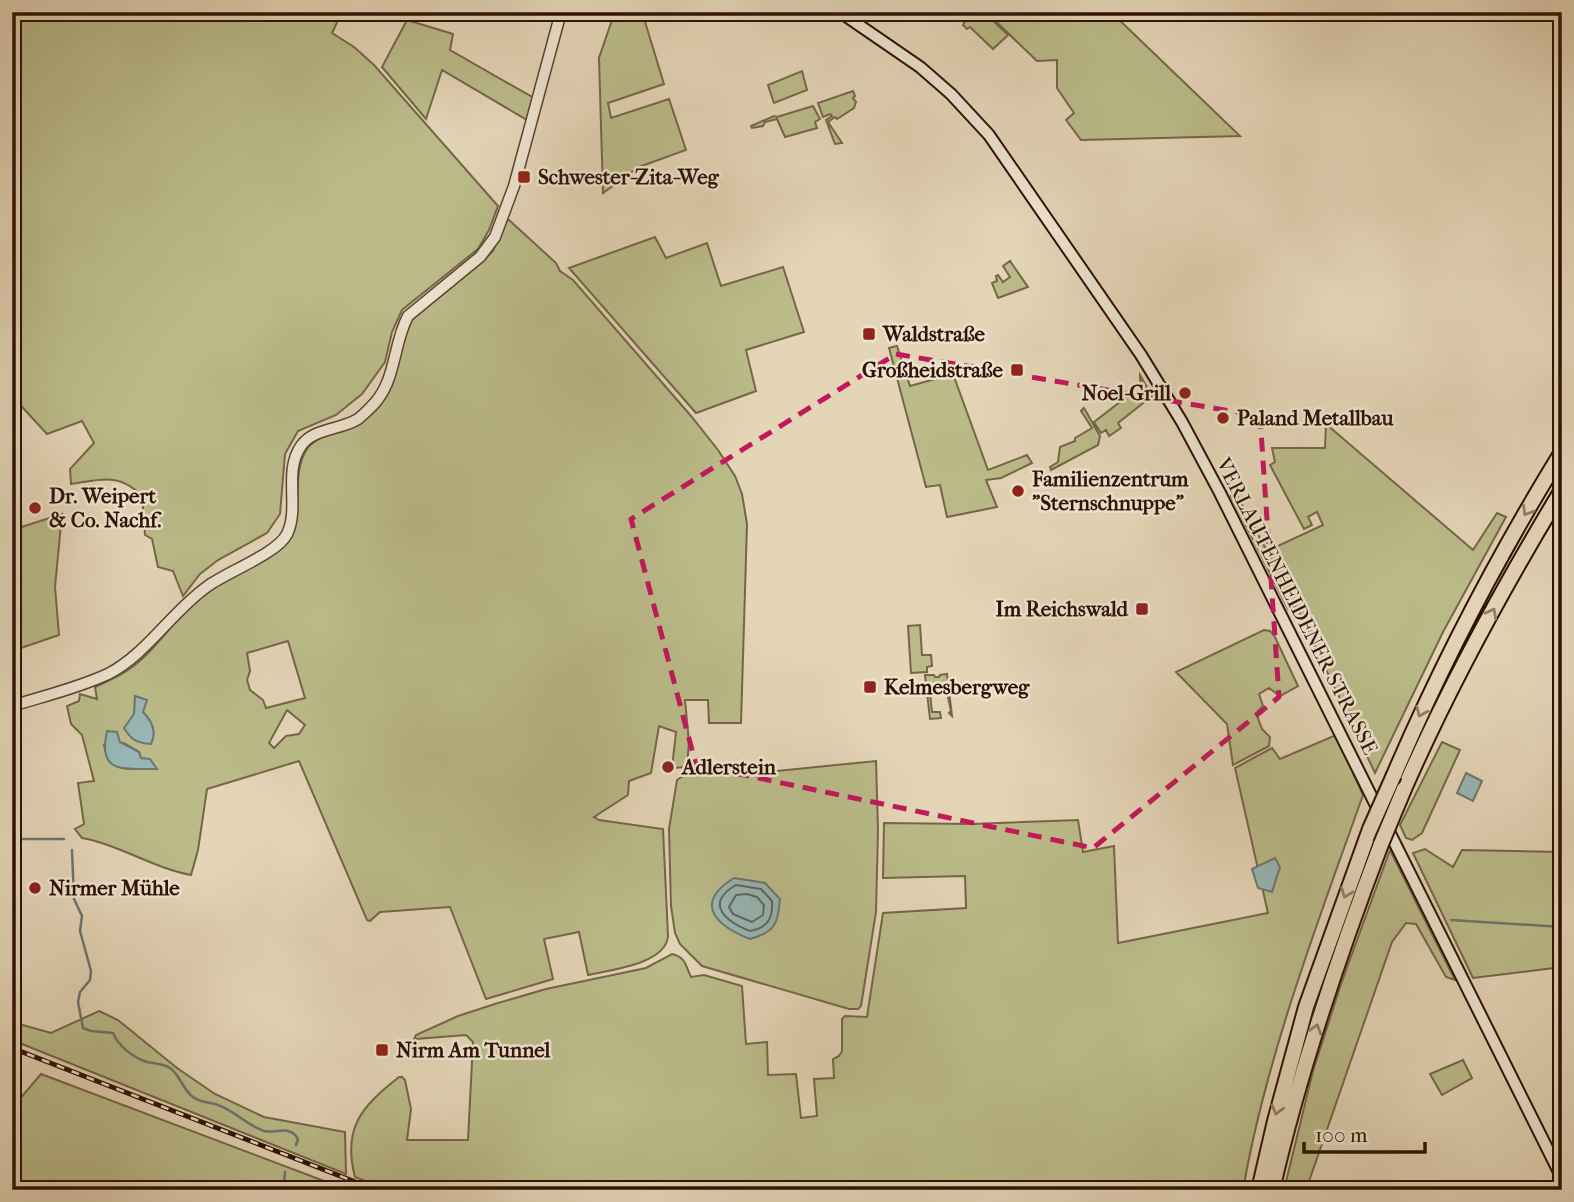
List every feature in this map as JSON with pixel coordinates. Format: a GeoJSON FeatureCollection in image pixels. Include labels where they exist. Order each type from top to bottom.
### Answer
{"type":"FeatureCollection","features":[{"type":"Feature","properties":{"kind":"highway"},"geometry":{"type":"LineString","coordinates":[[1259,1190],[1306,1007],[1370,829],[1433,685],[1469,614],[1513,533],[1562,452]]}},
{"type":"Feature","properties":{"kind":"highway"},"geometry":{"type":"LineString","coordinates":[[1272,1190],[1286,1129],[1322,1009],[1381,844],[1430,730],[1528,546],[1562,490]]}},
{"type":"Feature","properties":{"kind":"main road","name":"VERLAUTENHEIDENER STRASSE"},"geometry":{"type":"LineString","coordinates":[[841,12],[920,67],[951,94],[981,126],[1141,355],[1182,422],[1245,542],[1562,1178]]}},
{"type":"Feature","properties":{"kind":"street"},"geometry":{"type":"LineString","coordinates":[[12,706],[110,673],[137,652],[194,596],[232,570],[272,550],[286,537],[290,525],[295,457],[301,445],[314,434],[358,419],[373,406],[389,379],[403,325],[408,316],[480,257],[495,237],[514,186],[561,12]]}},
{"type":"Feature","properties":{"kind":"highlighted area"},"geometry":{"type":"Polygon","coordinates":[[[896,354],[1260,416],[1279,697],[1093,848],[696,765],[631,519],[896,354]]]}},
{"type":"Feature","properties":{"kind":"green space"},"geometry":{"type":"Polygon","coordinates":[[[12,12],[342,12],[332,33],[354,47],[374,65],[498,206],[478,249],[402,310],[392,332],[385,362],[362,394],[336,415],[298,431],[285,454],[280,514],[267,533],[218,560],[200,574],[183,596],[173,571],[158,567],[152,539],[145,535],[142,496],[134,488],[109,480],[71,484],[70,469],[94,443],[82,421],[47,434],[12,396],[12,337],[17,312],[12,281],[12,12]]]}},
{"type":"Feature","properties":{"kind":"green space"},"geometry":{"type":"Polygon","coordinates":[[[632,12],[642,12],[664,84],[608,103],[611,118],[669,99],[686,150],[639,167],[603,193],[599,58],[612,20],[632,12]]]}},
{"type":"Feature","properties":{"kind":"green space"},"geometry":{"type":"Polygon","coordinates":[[[970,12],[984,12],[1008,35],[993,49],[970,27],[967,29],[963,25],[970,12]]]}},
{"type":"Feature","properties":{"kind":"green space"},"geometry":{"type":"Polygon","coordinates":[[[986,12],[1111,12],[1240,136],[1081,140],[1066,120],[1074,113],[1057,88],[1057,60],[1037,61],[986,12]]]}},
{"type":"Feature","properties":{"kind":"green space"},"geometry":{"type":"Polygon","coordinates":[[[407,20],[453,34],[450,50],[534,98],[527,120],[442,70],[426,119],[382,67],[407,20]]]}},
{"type":"Feature","properties":{"kind":"green space"},"geometry":{"type":"Polygon","coordinates":[[[802,71],[807,90],[774,103],[768,85],[802,71]]]}},
{"type":"Feature","properties":{"kind":"green space"},"geometry":{"type":"Polygon","coordinates":[[[853,91],[856,102],[854,108],[828,122],[842,143],[835,144],[826,120],[832,116],[830,114],[823,117],[818,103],[853,91]]]}},
{"type":"Feature","properties":{"kind":"green space"},"geometry":{"type":"Polygon","coordinates":[[[813,106],[820,119],[815,122],[817,128],[785,137],[777,119],[765,122],[763,126],[751,126],[774,116],[813,106]]]}},
{"type":"Feature","properties":{"kind":"green space"},"geometry":{"type":"Polygon","coordinates":[[[509,220],[556,263],[560,271],[573,280],[691,416],[735,476],[742,494],[747,524],[741,723],[709,723],[708,700],[685,700],[689,742],[687,767],[672,768],[676,732],[659,726],[651,773],[629,781],[628,795],[594,817],[663,829],[668,936],[665,946],[658,953],[636,964],[588,975],[579,932],[544,939],[553,979],[486,999],[450,907],[380,912],[370,921],[367,920],[299,761],[207,789],[198,850],[191,875],[82,838],[75,829],[84,824],[78,783],[94,781],[82,735],[71,724],[67,706],[79,701],[80,694],[97,699],[95,687],[120,675],[139,661],[200,597],[220,582],[276,553],[284,545],[295,529],[299,470],[307,449],[317,440],[360,423],[375,411],[395,378],[412,319],[493,251],[506,221],[509,220]],[[288,641],[247,653],[250,671],[247,680],[250,690],[263,700],[266,708],[305,698],[288,641]],[[287,710],[269,743],[274,748],[286,736],[299,734],[305,725],[287,710]],[[124,743],[104,745],[110,761],[117,767],[134,769],[141,758],[139,752],[124,743]]]}},
{"type":"Feature","properties":{"kind":"green space"},"geometry":{"type":"Polygon","coordinates":[[[655,237],[666,258],[707,243],[721,286],[783,267],[804,332],[746,350],[756,391],[696,413],[569,268],[655,237]]]}},
{"type":"Feature","properties":{"kind":"green space"},"geometry":{"type":"Polygon","coordinates":[[[1010,261],[1028,287],[998,298],[992,283],[997,281],[998,275],[1003,282],[1010,277],[1003,266],[1010,261]]]}},
{"type":"Feature","properties":{"kind":"green space"},"geometry":{"type":"Polygon","coordinates":[[[897,346],[910,386],[953,374],[988,470],[1027,455],[1032,463],[1001,478],[986,480],[997,507],[947,517],[940,485],[926,487],[889,348],[897,346]]]}},
{"type":"Feature","properties":{"kind":"green space"},"geometry":{"type":"Polygon","coordinates":[[[1140,375],[1152,396],[1118,423],[1121,428],[1109,436],[1106,430],[1101,433],[1094,422],[1133,392],[1135,395],[1145,388],[1140,375]]]}},
{"type":"Feature","properties":{"kind":"green space"},"geometry":{"type":"Polygon","coordinates":[[[1084,408],[1100,436],[1098,445],[1051,470],[1050,467],[1058,462],[1060,447],[1075,441],[1075,438],[1092,428],[1081,411],[1084,408]]]}},
{"type":"Feature","properties":{"kind":"green space"},"geometry":{"type":"Polygon","coordinates":[[[1326,424],[1473,550],[1497,513],[1506,517],[1443,632],[1375,773],[1296,606],[1288,609],[1231,496],[1235,492],[1267,551],[1323,525],[1317,512],[1308,517],[1312,525],[1304,529],[1270,465],[1275,462],[1272,448],[1325,448],[1326,424]]]}},
{"type":"Feature","properties":{"kind":"green space"},"geometry":{"type":"Polygon","coordinates":[[[62,514],[55,587],[59,635],[12,651],[12,530],[62,514]]]}},
{"type":"Feature","properties":{"kind":"green space"},"geometry":{"type":"Polygon","coordinates":[[[920,625],[922,655],[931,655],[932,666],[927,667],[927,672],[911,673],[908,626],[920,625]]]}},
{"type":"Feature","properties":{"kind":"green space"},"geometry":{"type":"Polygon","coordinates":[[[1264,630],[1274,635],[1298,686],[1280,696],[1269,688],[1259,694],[1263,706],[1256,713],[1262,729],[1270,737],[1269,746],[1233,765],[1227,724],[1176,672],[1264,630]]]}},
{"type":"Feature","properties":{"kind":"green space"},"geometry":{"type":"Polygon","coordinates":[[[947,674],[952,716],[949,713],[951,711],[946,688],[930,693],[932,712],[940,712],[941,718],[930,719],[925,675],[939,677],[947,674]]]}},
{"type":"Feature","properties":{"kind":"green space"},"geometry":{"type":"Polygon","coordinates":[[[1336,735],[1363,795],[1279,1040],[1243,1190],[388,1190],[355,1177],[351,1145],[353,1131],[365,1108],[399,1077],[405,1080],[411,1109],[407,1140],[468,1140],[473,1042],[466,1035],[414,1039],[416,1035],[458,1016],[498,1003],[546,989],[646,968],[672,954],[683,960],[691,977],[704,975],[742,986],[746,1044],[767,1042],[768,1075],[796,1074],[801,1118],[817,1116],[814,1079],[834,1078],[833,1059],[842,1051],[842,1019],[845,1016],[867,1017],[883,913],[966,908],[965,876],[883,878],[884,823],[973,824],[1078,820],[1083,852],[1114,846],[1118,943],[1268,913],[1235,768],[1272,748],[1280,759],[1336,735]]]}},
{"type":"Feature","properties":{"kind":"green space"},"geometry":{"type":"Polygon","coordinates":[[[1442,742],[1460,750],[1422,833],[1412,840],[1406,838],[1400,825],[1442,742]]]}},
{"type":"Feature","properties":{"kind":"green space"},"geometry":{"type":"Polygon","coordinates":[[[876,761],[876,912],[861,1006],[858,1009],[849,1009],[702,966],[680,944],[675,933],[671,906],[669,829],[677,780],[683,776],[747,774],[876,761]]]}},
{"type":"Feature","properties":{"kind":"green space"},"geometry":{"type":"Polygon","coordinates":[[[1425,849],[1453,867],[1462,850],[1562,852],[1562,967],[1473,978],[1413,853],[1425,849]]]}},
{"type":"Feature","properties":{"kind":"green space"},"geometry":{"type":"Polygon","coordinates":[[[1390,850],[1455,980],[1446,977],[1416,924],[1406,923],[1392,942],[1306,1190],[1284,1190],[1313,1071],[1341,984],[1390,850]]]}},
{"type":"Feature","properties":{"kind":"green space"},"geometry":{"type":"Polygon","coordinates":[[[99,1011],[118,1020],[177,1068],[215,1094],[264,1117],[345,1132],[346,1174],[12,1040],[12,1022],[51,1033],[99,1011]]]}},
{"type":"Feature","properties":{"kind":"green space"},"geometry":{"type":"Polygon","coordinates":[[[1463,1060],[1472,1078],[1442,1095],[1430,1074],[1463,1060]]]}},
{"type":"Feature","properties":{"kind":"green space"},"geometry":{"type":"Polygon","coordinates":[[[41,1074],[348,1190],[12,1190],[12,1108],[41,1074]]]}},
{"type":"Feature","properties":{"kind":"water"},"geometry":{"type":"Polygon","coordinates":[[[135,696],[147,700],[143,712],[153,727],[151,744],[135,740],[124,728],[134,714],[135,696]]]}},
{"type":"Feature","properties":{"kind":"water"},"geometry":{"type":"Polygon","coordinates":[[[107,731],[117,732],[120,742],[139,752],[141,758],[150,759],[157,769],[124,768],[110,762],[105,745],[107,731]]]}},
{"type":"Feature","properties":{"kind":"water"},"geometry":{"type":"Polygon","coordinates":[[[1466,773],[1482,781],[1473,801],[1457,793],[1466,773]]]}},
{"type":"Feature","properties":{"kind":"water"},"geometry":{"type":"Polygon","coordinates":[[[1275,858],[1280,867],[1272,892],[1258,888],[1252,869],[1275,858]]]}},
{"type":"Feature","properties":{"kind":"water"},"geometry":{"type":"Polygon","coordinates":[[[734,878],[765,883],[780,899],[778,915],[770,930],[750,939],[719,921],[712,905],[714,897],[734,878]]]}},
{"type":"Feature","properties":{"kind":"waterway"},"geometry":{"type":"LineString","coordinates":[[12,839],[64,839]]}},
{"type":"Feature","properties":{"kind":"waterway"},"geometry":{"type":"LineString","coordinates":[[72,850],[74,899],[82,916],[80,931],[91,971],[90,980],[80,992],[78,1002],[83,1028],[113,1033],[122,1046],[134,1056],[170,1068],[196,1099],[218,1105],[264,1131],[291,1132],[298,1139],[296,1145]]}},
{"type":"Feature","properties":{"kind":"waterway"},"geometry":{"type":"LineString","coordinates":[[1451,920],[1562,927]]}},
{"type":"Feature","properties":{"kind":"waterway"},"geometry":{"type":"LineString","coordinates":[[285,1172],[284,1183],[301,1190]]}},
{"type":"Feature","properties":{"kind":"railway"},"geometry":{"type":"LineString","coordinates":[[12,1048],[376,1190]]}},
{"type":"Feature","properties":{"kind":"place","name":"Schwester-Zita-Weg"},"geometry":{"type":"Point","coordinates":[524,177]}},
{"type":"Feature","properties":{"kind":"place","name":"Waldstraße"},"geometry":{"type":"Point","coordinates":[869,334]}},
{"type":"Feature","properties":{"kind":"place","name":"Großheidstraße"},"geometry":{"type":"Point","coordinates":[1017,370]}},
{"type":"Feature","properties":{"kind":"place","name":"Noel-Grill"},"geometry":{"type":"Point","coordinates":[1185,393]}},
{"type":"Feature","properties":{"kind":"place","name":"Paland Metallbau"},"geometry":{"type":"Point","coordinates":[1223,418]}},
{"type":"Feature","properties":{"kind":"place","name":"Familienzentrum \"Sternschnuppe\""},"geometry":{"type":"Point","coordinates":[1018,491]}},
{"type":"Feature","properties":{"kind":"place","name":"Dr. Weipert & Co. Nachf."},"geometry":{"type":"Point","coordinates":[35,508]}},
{"type":"Feature","properties":{"kind":"place","name":"Im Reichswald"},"geometry":{"type":"Point","coordinates":[1142,609]}},
{"type":"Feature","properties":{"kind":"place","name":"Kelmesbergweg"},"geometry":{"type":"Point","coordinates":[870,687]}},
{"type":"Feature","properties":{"kind":"place","name":"Adlerstein"},"geometry":{"type":"Point","coordinates":[668,767]}},
{"type":"Feature","properties":{"kind":"place","name":"Nirmer Mühle"},"geometry":{"type":"Point","coordinates":[35,888]}},
{"type":"Feature","properties":{"kind":"place","name":"Nirm Am Tunnel"},"geometry":{"type":"Point","coordinates":[382,1050]}}]}
